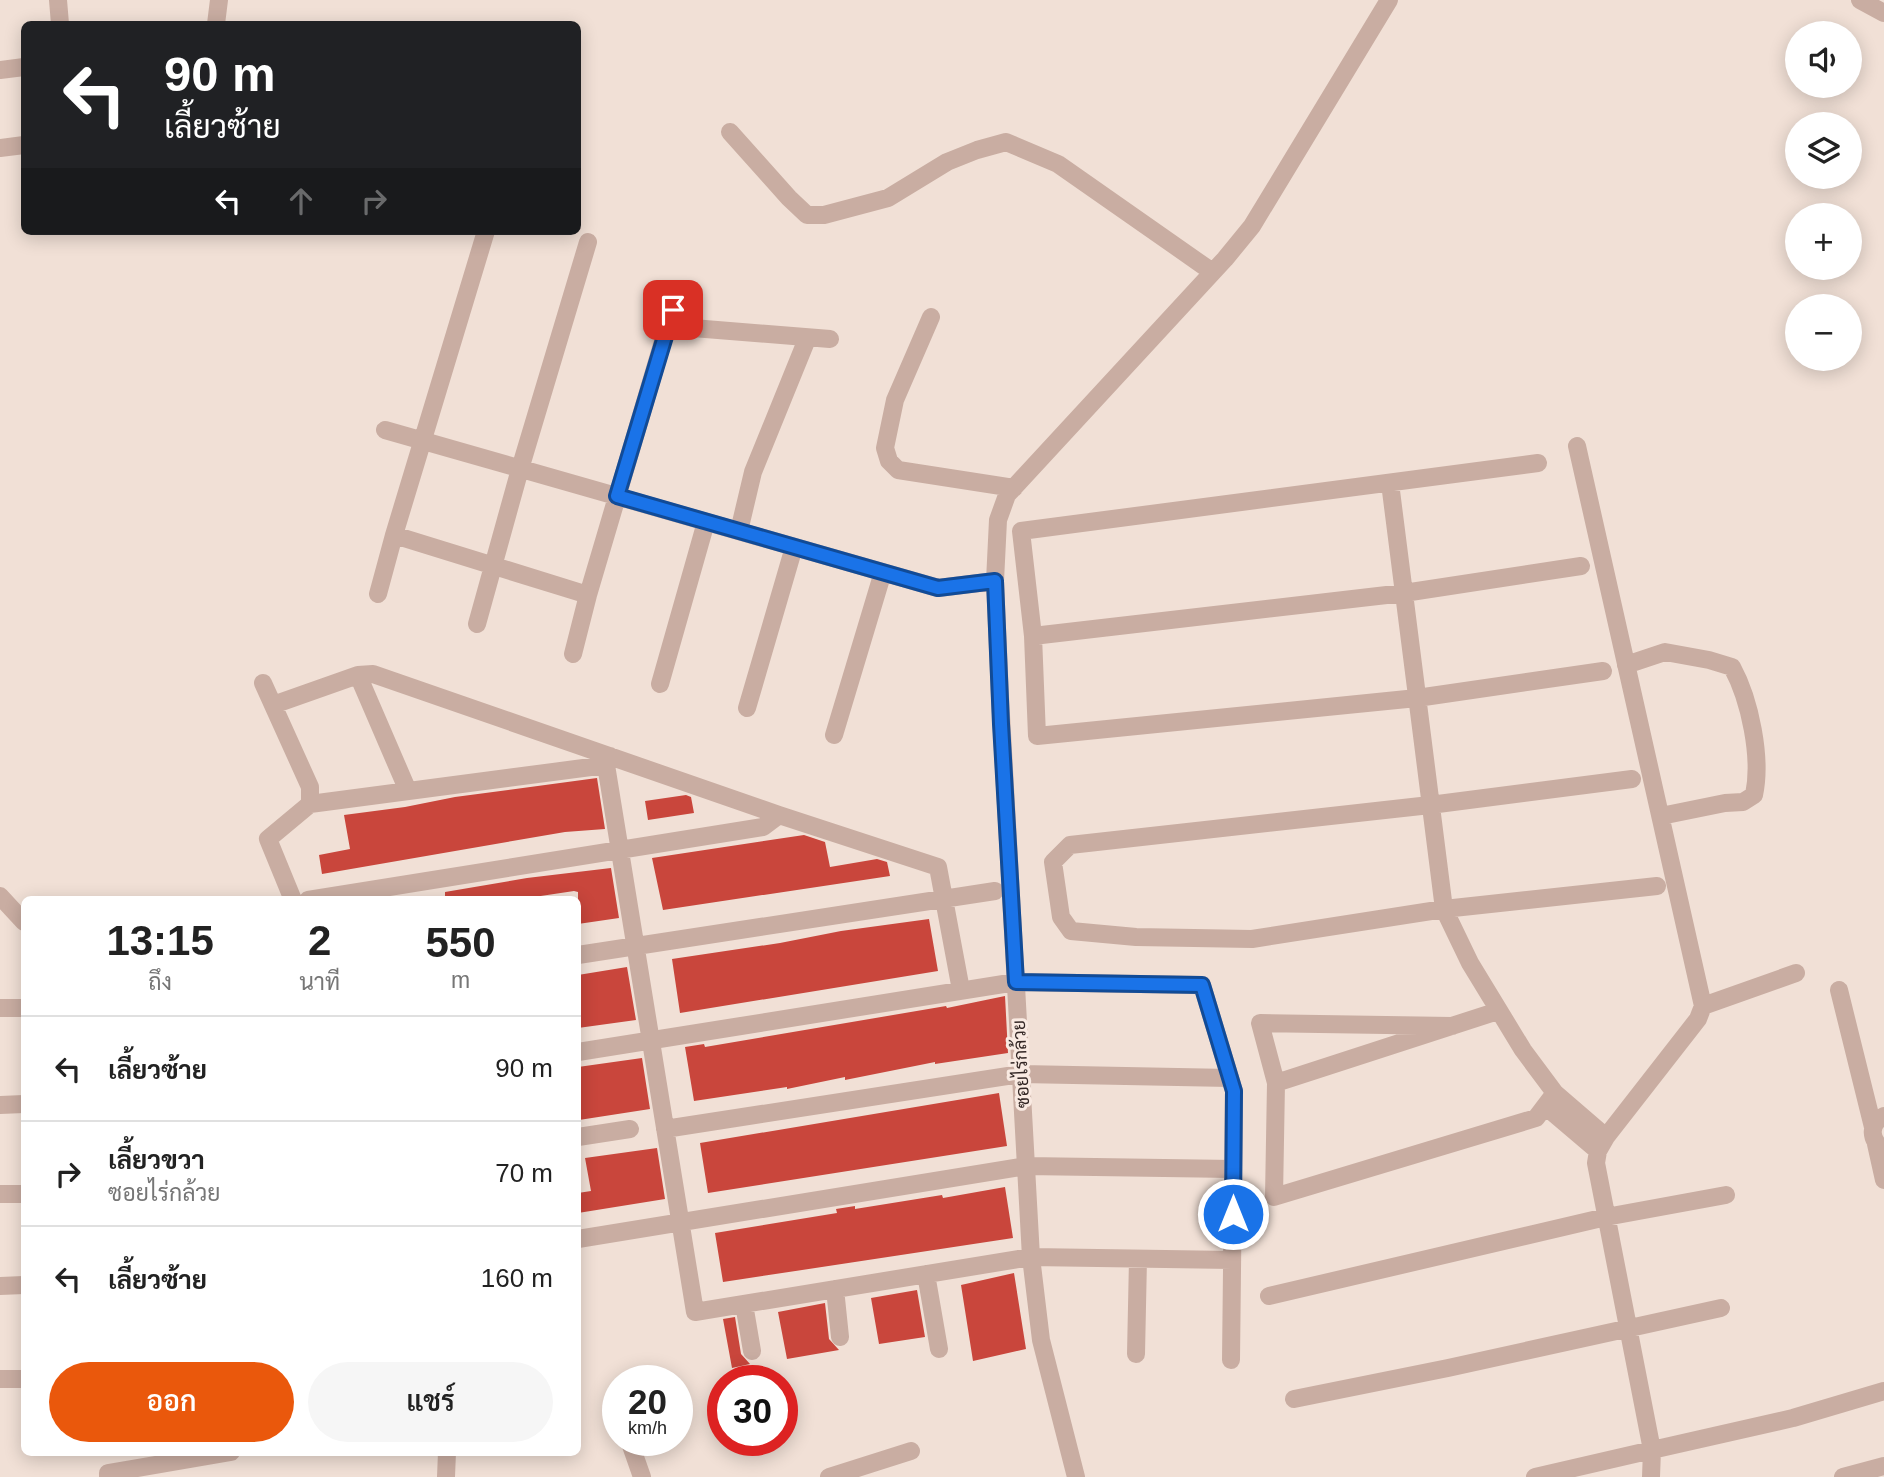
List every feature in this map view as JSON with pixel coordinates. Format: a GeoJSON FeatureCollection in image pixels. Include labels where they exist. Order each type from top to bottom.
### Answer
{"type":"FeatureCollection","features":[{"type":"Feature","properties":{"kind":"street"},"geometry":{"type":"LineString","coordinates":[[58,0],[60,21]]}},
{"type":"Feature","properties":{"kind":"street"},"geometry":{"type":"LineString","coordinates":[[216,21],[219,0]]}},
{"type":"Feature","properties":{"kind":"street"},"geometry":{"type":"LineString","coordinates":[[931,317],[895,400],[885,448],[889,461],[898,470],[1014,488],[1211,271],[1225,259],[1252,226],[1389,0]]}},
{"type":"Feature","properties":{"kind":"street"},"geometry":{"type":"LineString","coordinates":[[1860,0],[1884,13]]}},
{"type":"Feature","properties":{"kind":"street"},"geometry":{"type":"LineString","coordinates":[[0,70],[21,68]]}},
{"type":"Feature","properties":{"kind":"street"},"geometry":{"type":"LineString","coordinates":[[730,132],[807,215],[824,215],[888,198],[947,162],[1006,142],[1058,163],[1211,271]]}},
{"type":"Feature","properties":{"kind":"street"},"geometry":{"type":"LineString","coordinates":[[0,148],[21,145]]}},
{"type":"Feature","properties":{"kind":"street"},"geometry":{"type":"LineString","coordinates":[[378,594],[485,235]]}},
{"type":"Feature","properties":{"kind":"street"},"geometry":{"type":"LineString","coordinates":[[477,624],[588,242]]}},
{"type":"Feature","properties":{"kind":"street"},"geometry":{"type":"LineString","coordinates":[[573,654],[587,595],[677,294]]}},
{"type":"Feature","properties":{"kind":"street"},"geometry":{"type":"LineString","coordinates":[[668,326],[830,340]]}},
{"type":"Feature","properties":{"kind":"street"},"geometry":{"type":"LineString","coordinates":[[739,531],[753,472],[807,339]]}},
{"type":"Feature","properties":{"kind":"street"},"geometry":{"type":"LineString","coordinates":[[385,430],[938,588],[995,581]]}},
{"type":"Feature","properties":{"kind":"street"},"geometry":{"type":"LineString","coordinates":[[1577,446],[1703,1006],[1698,1019],[1602,1144],[1596,1163],[1652,1450],[1651,1477]]}},
{"type":"Feature","properties":{"kind":"street"},"geometry":{"type":"LineString","coordinates":[[1538,463],[1021,531],[1033,636],[1037,736],[1417,698],[1603,671]]}},
{"type":"Feature","properties":{"kind":"street"},"geometry":{"type":"LineString","coordinates":[[1390,483],[1444,909],[1470,963],[1550,1100],[1602,1144]]}},
{"type":"Feature","properties":{"kind":"street","name":"ซอยไร่กล้วย"},"geometry":{"type":"LineString","coordinates":[[1014,488],[1007,495],[998,520],[995,581],[1031,1257],[1041,1340],[1076,1477]]}},
{"type":"Feature","properties":{"kind":"street"},"geometry":{"type":"LineString","coordinates":[[660,684],[706,522]]}},
{"type":"Feature","properties":{"kind":"street"},"geometry":{"type":"LineString","coordinates":[[394,535],[587,595]]}},
{"type":"Feature","properties":{"kind":"street"},"geometry":{"type":"LineString","coordinates":[[747,708],[794,547]]}},
{"type":"Feature","properties":{"kind":"street"},"geometry":{"type":"LineString","coordinates":[[1033,636],[1404,593],[1581,566]]}},
{"type":"Feature","properties":{"kind":"street"},"geometry":{"type":"LineString","coordinates":[[834,735],[883,572]]}},
{"type":"Feature","properties":{"kind":"street"},"geometry":{"type":"LineString","coordinates":[[1626,665],[1665,652],[1732,667],[1748,708],[1756,759],[1757,782],[1754,795],[1743,802],[1661,816]]}},
{"type":"Feature","properties":{"kind":"street"},"geometry":{"type":"LineString","coordinates":[[273,705],[358,675],[373,674],[608,761],[938,867],[946,897],[961,990]]}},
{"type":"Feature","properties":{"kind":"street"},"geometry":{"type":"LineString","coordinates":[[358,675],[408,791]]}},
{"type":"Feature","properties":{"kind":"street"},"geometry":{"type":"LineString","coordinates":[[263,683],[310,787],[310,804]]}},
{"type":"Feature","properties":{"kind":"street"},"geometry":{"type":"LineString","coordinates":[[291,896],[268,839],[310,804],[608,761]]}},
{"type":"Feature","properties":{"kind":"street"},"geometry":{"type":"LineString","coordinates":[[608,761],[695,1312],[1031,1257],[1232,1260]]}},
{"type":"Feature","properties":{"kind":"street"},"geometry":{"type":"LineString","coordinates":[[1632,779],[1430,805],[1070,845],[1053,862],[1061,917],[1071,931],[1136,937],[1252,939],[1444,909],[1657,886]]}},
{"type":"Feature","properties":{"kind":"street"},"geometry":{"type":"LineString","coordinates":[[333,896],[763,827],[779,815]]}},
{"type":"Feature","properties":{"kind":"street"},"geometry":{"type":"LineString","coordinates":[[581,954],[995,891]]}},
{"type":"Feature","properties":{"kind":"street"},"geometry":{"type":"LineString","coordinates":[[1,900],[21,919]]}},
{"type":"Feature","properties":{"kind":"street"},"geometry":{"type":"LineString","coordinates":[[1703,1006],[1796,972]]}},
{"type":"Feature","properties":{"kind":"street"},"geometry":{"type":"LineString","coordinates":[[581,1052],[1016,982],[1202,985],[1234,1091],[1231,1360]]}},
{"type":"Feature","properties":{"kind":"street"},"geometry":{"type":"LineString","coordinates":[[1839,990],[1879,1134],[1884,1180]]}},
{"type":"Feature","properties":{"kind":"street"},"geometry":{"type":"LineString","coordinates":[[0,1008],[21,1008]]}},
{"type":"Feature","properties":{"kind":"street"},"geometry":{"type":"LineString","coordinates":[[1276,1083],[1498,1011]]}},
{"type":"Feature","properties":{"kind":"street"},"geometry":{"type":"LineString","coordinates":[[1452,1026],[1260,1023],[1276,1083],[1274,1197],[1536,1118],[1550,1100]]}},
{"type":"Feature","properties":{"kind":"street"},"geometry":{"type":"LineString","coordinates":[[665,1129],[1021,1074],[1230,1078]]}},
{"type":"Feature","properties":{"kind":"street"},"geometry":{"type":"LineString","coordinates":[[0,1105],[21,1104]]}},
{"type":"Feature","properties":{"kind":"street"},"geometry":{"type":"LineString","coordinates":[[581,1137],[630,1129]]}},
{"type":"Feature","properties":{"kind":"street"},"geometry":{"type":"LineString","coordinates":[[581,1239],[1026,1166],[1233,1169]]}},
{"type":"Feature","properties":{"kind":"street"},"geometry":{"type":"LineString","coordinates":[[0,1194],[21,1194]]}},
{"type":"Feature","properties":{"kind":"street"},"geometry":{"type":"LineString","coordinates":[[1269,1296],[1606,1217],[1726,1195]]}},
{"type":"Feature","properties":{"kind":"street"},"geometry":{"type":"LineString","coordinates":[[1136,1354],[1139,1258]]}},
{"type":"Feature","properties":{"kind":"street"},"geometry":{"type":"LineString","coordinates":[[926,1274],[939,1349]]}},
{"type":"Feature","properties":{"kind":"street"},"geometry":{"type":"LineString","coordinates":[[0,1286],[21,1286]]}},
{"type":"Feature","properties":{"kind":"street"},"geometry":{"type":"LineString","coordinates":[[835,1289],[841,1337]]}},
{"type":"Feature","properties":{"kind":"street"},"geometry":{"type":"LineString","coordinates":[[744,1304],[752,1351]]}},
{"type":"Feature","properties":{"kind":"street"},"geometry":{"type":"LineString","coordinates":[[1294,1399],[1721,1308]]}},
{"type":"Feature","properties":{"kind":"street"},"geometry":{"type":"LineString","coordinates":[[0,1379],[21,1379]]}},
{"type":"Feature","properties":{"kind":"street"},"geometry":{"type":"LineString","coordinates":[[1535,1477],[1793,1418],[1884,1391]]}},
{"type":"Feature","properties":{"kind":"street"},"geometry":{"type":"LineString","coordinates":[[829,1477],[911,1451]]}},
{"type":"Feature","properties":{"kind":"street"},"geometry":{"type":"LineString","coordinates":[[108,1477],[108,1473],[208,1456]]}},
{"type":"Feature","properties":{"kind":"street"},"geometry":{"type":"LineString","coordinates":[[446,1477],[447,1456]]}},
{"type":"Feature","properties":{"kind":"street"},"geometry":{"type":"LineString","coordinates":[[634,1456],[642,1477]]}},
{"type":"Feature","properties":{"kind":"street"},"geometry":{"type":"LineString","coordinates":[[1843,1477],[1884,1466]]}},
{"type":"Feature","properties":{"kind":"building"},"geometry":{"type":"Polygon","coordinates":[[[597,778],[605,829],[565,832],[322,874],[319,855],[350,849],[344,815],[597,778]]]}},
{"type":"Feature","properties":{"kind":"building"},"geometry":{"type":"Polygon","coordinates":[[[686,795],[691,797],[694,813],[648,820],[645,801],[686,795]]]}},
{"type":"Feature","properties":{"kind":"building"},"geometry":{"type":"Polygon","coordinates":[[[804,835],[825,842],[830,867],[877,859],[887,862],[890,876],[663,910],[652,858],[804,835]]]}},
{"type":"Feature","properties":{"kind":"building"},"geometry":{"type":"Polygon","coordinates":[[[611,868],[619,918],[581,924],[581,896],[574,891],[541,896],[445,896],[445,892],[527,878],[611,868]]]}},
{"type":"Feature","properties":{"kind":"building"},"geometry":{"type":"Polygon","coordinates":[[[929,919],[938,971],[680,1013],[672,959],[929,919]]]}},
{"type":"Feature","properties":{"kind":"building"},"geometry":{"type":"Polygon","coordinates":[[[627,967],[636,1020],[581,1028],[581,975],[627,967]]]}},
{"type":"Feature","properties":{"kind":"building"},"geometry":{"type":"Polygon","coordinates":[[[1005,996],[1008,1053],[935,1062],[787,1089],[694,1101],[685,1047],[704,1044],[705,1047],[946,1006],[947,1008],[1005,996]]]}},
{"type":"Feature","properties":{"kind":"building"},"geometry":{"type":"Polygon","coordinates":[[[642,1058],[650,1109],[581,1120],[581,1067],[642,1058]]]}},
{"type":"Feature","properties":{"kind":"building"},"geometry":{"type":"Polygon","coordinates":[[[999,1093],[1007,1146],[708,1193],[700,1143],[999,1093]]]}},
{"type":"Feature","properties":{"kind":"building"},"geometry":{"type":"Polygon","coordinates":[[[657,1148],[665,1199],[581,1213],[581,1193],[591,1191],[585,1158],[657,1148]]]}},
{"type":"Feature","properties":{"kind":"building"},"geometry":{"type":"Polygon","coordinates":[[[1005,1187],[1013,1238],[723,1282],[715,1233],[837,1213],[836,1209],[855,1206],[855,1209],[942,1195],[943,1198],[1005,1187]]]}},
{"type":"Feature","properties":{"kind":"building"},"geometry":{"type":"Polygon","coordinates":[[[1014,1273],[1026,1349],[973,1361],[961,1285],[1014,1273]]]}},
{"type":"Feature","properties":{"kind":"building"},"geometry":{"type":"Polygon","coordinates":[[[917,1290],[925,1337],[879,1344],[871,1298],[917,1290]]]}},
{"type":"Feature","properties":{"kind":"building"},"geometry":{"type":"Polygon","coordinates":[[[825,1303],[829,1339],[839,1350],[787,1359],[778,1312],[825,1303]]]}},
{"type":"Feature","properties":{"kind":"building"},"geometry":{"type":"Polygon","coordinates":[[[735,1317],[741,1354],[750,1364],[731,1365],[723,1319],[735,1317]]]}},
{"type":"Feature","properties":{"kind":"route"},"geometry":{"type":"LineString","coordinates":[[673,310],[617,496],[938,588],[995,581],[1016,982],[1202,985],[1234,1091],[1233,1214]]}}]}
